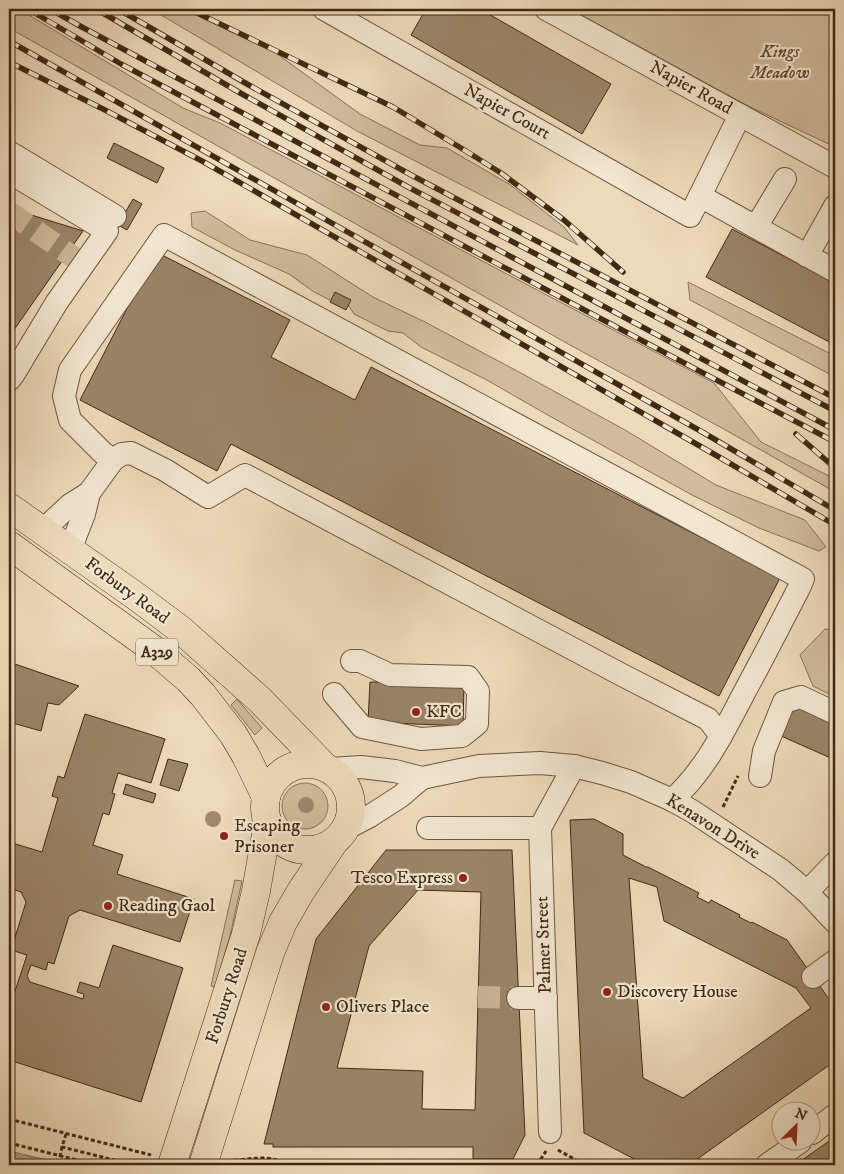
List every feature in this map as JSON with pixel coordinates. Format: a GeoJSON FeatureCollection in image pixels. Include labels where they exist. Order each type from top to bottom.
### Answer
{"type":"FeatureCollection","features":[{"type":"Feature","properties":{"kind":"main road","name":"Forbury Road"},"geometry":{"type":"LineString","coordinates":[[9,507],[181,630],[260,700],[327,768]]}},
{"type":"Feature","properties":{"kind":"main road","name":"Forbury Road"},"geometry":{"type":"LineString","coordinates":[[9,545],[153,648],[188,678],[233,734],[246,756],[267,810],[256,892],[246,934],[173,1163]]}},
{"type":"Feature","properties":{"kind":"main road"},"geometry":{"type":"LineString","coordinates":[[312,763],[327,768],[340,777],[347,787],[351,799],[351,816],[340,835],[323,848],[311,850],[299,849],[281,841],[274,833],[267,810],[271,785],[279,774],[300,764],[312,763]]}},
{"type":"Feature","properties":{"kind":"main road","name":"Forbury Road"},"geometry":{"type":"LineString","coordinates":[[204,1160],[270,952],[301,891],[340,835]]}},
{"type":"Feature","properties":{"kind":"street","name":"Napier Court"},"geometry":{"type":"LineString","coordinates":[[324,9],[695,206],[756,227],[835,271]]}},
{"type":"Feature","properties":{"kind":"street","name":"Napier Road"},"geometry":{"type":"LineString","coordinates":[[546,9],[835,166]]}},
{"type":"Feature","properties":{"kind":"street"},"geometry":{"type":"LineString","coordinates":[[695,206],[740,115]]}},
{"type":"Feature","properties":{"kind":"street"},"geometry":{"type":"LineString","coordinates":[[9,152],[115,216]]}},
{"type":"Feature","properties":{"kind":"street"},"geometry":{"type":"LineString","coordinates":[[9,172],[107,231],[57,302],[9,380]]}},
{"type":"Feature","properties":{"kind":"street"},"geometry":{"type":"LineString","coordinates":[[756,227],[785,179]]}},
{"type":"Feature","properties":{"kind":"street"},"geometry":{"type":"LineString","coordinates":[[807,256],[835,206]]}},
{"type":"Feature","properties":{"kind":"street"},"geometry":{"type":"LineString","coordinates":[[113,460],[103,453],[70,420],[64,396],[70,370],[164,235],[803,579],[800,588],[721,736],[699,771],[672,800]]}},
{"type":"Feature","properties":{"kind":"street"},"geometry":{"type":"LineString","coordinates":[[9,360],[57,302]]}},
{"type":"Feature","properties":{"kind":"street"},"geometry":{"type":"LineString","coordinates":[[42,531],[70,505],[88,494],[113,460],[122,454],[131,452],[165,470],[208,497],[245,475],[708,719],[721,736]]}},
{"type":"Feature","properties":{"kind":"street"},"geometry":{"type":"LineString","coordinates":[[70,550],[84,514],[88,494]]}},
{"type":"Feature","properties":{"kind":"street"},"geometry":{"type":"LineString","coordinates":[[334,694],[362,727],[421,739],[462,736],[477,724],[478,691],[468,677],[390,675],[360,661],[352,661]]}},
{"type":"Feature","properties":{"kind":"street"},"geometry":{"type":"LineString","coordinates":[[760,776],[764,752],[784,702],[801,696],[835,712]]}},
{"type":"Feature","properties":{"kind":"street","name":"Kenavon Drive"},"geometry":{"type":"LineString","coordinates":[[327,768],[361,767],[395,771],[422,778],[479,766],[540,764],[574,766],[602,773],[631,782],[692,811],[780,870],[807,892],[835,922]]}},
{"type":"Feature","properties":{"kind":"street"},"geometry":{"type":"LineString","coordinates":[[428,828],[540,828],[574,766]]}},
{"type":"Feature","properties":{"kind":"street","name":"Kenavon Drive"},"geometry":{"type":"LineString","coordinates":[[340,835],[401,796],[422,778]]}},
{"type":"Feature","properties":{"kind":"street","name":"Palmer Street"},"geometry":{"type":"LineString","coordinates":[[540,828],[550,1139]]}},
{"type":"Feature","properties":{"kind":"street"},"geometry":{"type":"LineString","coordinates":[[807,892],[835,863]]}},
{"type":"Feature","properties":{"kind":"street"},"geometry":{"type":"LineString","coordinates":[[814,977],[835,961]]}},
{"type":"Feature","properties":{"kind":"street"},"geometry":{"type":"LineString","coordinates":[[518,998],[546,998]]}},
{"type":"Feature","properties":{"kind":"street"},"geometry":{"type":"LineString","coordinates":[[822,1125],[835,1115]]}},
{"type":"Feature","properties":{"kind":"street"},"geometry":{"type":"LineString","coordinates":[[767,1165],[786,1152]]}},
{"type":"Feature","properties":{"kind":"path"},"geometry":{"type":"LineString","coordinates":[[9,1119],[173,1163]]}},
{"type":"Feature","properties":{"kind":"path"},"geometry":{"type":"LineString","coordinates":[[60,1157],[66,1134]]}},
{"type":"Feature","properties":{"kind":"path"},"geometry":{"type":"LineString","coordinates":[[537,1165],[550,1139]]}},
{"type":"Feature","properties":{"kind":"path"},"geometry":{"type":"LineString","coordinates":[[9,1143],[97,1165]]}},
{"type":"Feature","properties":{"kind":"path"},"geometry":{"type":"LineString","coordinates":[[62,1147],[134,1165]]}},
{"type":"Feature","properties":{"kind":"path"},"geometry":{"type":"LineString","coordinates":[[204,1160],[265,1159],[281,1161],[286,1165]]}},
{"type":"Feature","properties":{"kind":"green space"},"geometry":{"type":"Polygon","coordinates":[[[9,9],[19,9],[183,108],[220,123],[714,383],[761,442],[835,479],[835,492],[570,345],[9,28],[9,9]]]}},
{"type":"Feature","properties":{"kind":"green space"},"geometry":{"type":"Polygon","coordinates":[[[151,9],[185,9],[273,51],[360,114],[420,145],[447,148],[509,184],[564,227],[578,245],[357,131],[151,9]]]}},
{"type":"Feature","properties":{"kind":"green space","name":"Kings Meadow"},"geometry":{"type":"Polygon","coordinates":[[[570,9],[835,9],[835,147],[746,105],[570,9]]]}},
{"type":"Feature","properties":{"kind":"green space"},"geometry":{"type":"Polygon","coordinates":[[[205,211],[250,240],[307,255],[373,297],[425,322],[625,430],[716,485],[805,520],[826,547],[819,551],[759,528],[692,495],[485,379],[421,347],[403,333],[388,331],[354,314],[349,306],[336,303],[314,292],[289,274],[235,250],[192,227],[191,213],[205,211]]]}},
{"type":"Feature","properties":{"kind":"green space"},"geometry":{"type":"Polygon","coordinates":[[[688,282],[835,356],[835,377],[690,300],[688,282]]]}},
{"type":"Feature","properties":{"kind":"green space"},"geometry":{"type":"Polygon","coordinates":[[[825,629],[835,630],[835,697],[813,686],[800,655],[825,629]]]}},
{"type":"Feature","properties":{"kind":"green space"},"geometry":{"type":"Polygon","coordinates":[[[237,699],[262,728],[255,735],[231,705],[237,699]]]}},
{"type":"Feature","properties":{"kind":"green space"},"geometry":{"type":"Polygon","coordinates":[[[300,783],[310,783],[324,793],[328,806],[324,819],[318,825],[310,829],[300,829],[286,819],[282,811],[282,801],[292,787],[300,783]]]}},
{"type":"Feature","properties":{"kind":"green space"},"geometry":{"type":"Polygon","coordinates":[[[235,880],[242,881],[230,936],[215,987],[211,986],[235,880]]]}},
{"type":"Feature","properties":{"kind":"shaded area"},"geometry":{"type":"Polygon","coordinates":[[[9,1151],[68,1165],[9,1165],[9,1151]]]}},
{"type":"Feature","properties":{"kind":"building"},"geometry":{"type":"Polygon","coordinates":[[[426,9],[480,9],[611,84],[582,134],[411,35],[426,9]]]}},
{"type":"Feature","properties":{"kind":"building"},"geometry":{"type":"Polygon","coordinates":[[[114,143],[164,168],[157,183],[107,158],[114,143]]]}},
{"type":"Feature","properties":{"kind":"building"},"geometry":{"type":"Polygon","coordinates":[[[133,199],[142,204],[127,230],[118,225],[133,199]]]}},
{"type":"Feature","properties":{"kind":"building"},"geometry":{"type":"Polygon","coordinates":[[[9,208],[83,231],[9,337],[9,208]]]}},
{"type":"Feature","properties":{"kind":"building"},"geometry":{"type":"Polygon","coordinates":[[[732,229],[835,283],[835,345],[706,277],[732,229]]]}},
{"type":"Feature","properties":{"kind":"building"},"geometry":{"type":"Polygon","coordinates":[[[156,252],[290,320],[271,357],[355,400],[371,367],[780,578],[719,696],[231,444],[217,471],[80,400],[156,252]]]}},
{"type":"Feature","properties":{"kind":"building"},"geometry":{"type":"Polygon","coordinates":[[[335,292],[351,300],[346,310],[330,302],[335,292]]]}},
{"type":"Feature","properties":{"kind":"building"},"geometry":{"type":"Polygon","coordinates":[[[9,662],[79,686],[59,705],[48,703],[41,731],[9,722],[9,662]]]}},
{"type":"Feature","properties":{"kind":"building","name":"KFC"},"geometry":{"type":"Polygon","coordinates":[[[370,682],[464,683],[463,726],[368,722],[370,682]]]}},
{"type":"Feature","properties":{"kind":"building"},"geometry":{"type":"Polygon","coordinates":[[[795,699],[835,717],[835,760],[779,735],[795,699]]]}},
{"type":"Feature","properties":{"kind":"building","name":"Reading Gaol"},"geometry":{"type":"Polygon","coordinates":[[[85,714],[165,739],[151,783],[118,773],[112,793],[115,794],[109,815],[103,813],[93,845],[123,855],[117,874],[194,899],[180,942],[80,910],[69,916],[54,964],[48,962],[46,970],[31,965],[27,976],[30,982],[83,999],[84,994],[77,992],[80,982],[99,988],[113,945],[183,968],[141,1102],[9,1060],[9,1009],[27,955],[11,950],[26,902],[21,892],[9,888],[9,842],[42,852],[58,798],[52,796],[58,776],[64,778],[85,714]]]}},
{"type":"Feature","properties":{"kind":"building"},"geometry":{"type":"Polygon","coordinates":[[[168,759],[188,764],[179,791],[160,785],[168,759]]]}},
{"type":"Feature","properties":{"kind":"building"},"geometry":{"type":"Polygon","coordinates":[[[126,784],[156,794],[153,803],[123,794],[126,784]]]}},
{"type":"Feature","properties":{"kind":"building","name":"Discovery House"},"geometry":{"type":"Polygon","coordinates":[[[594,819],[623,834],[623,855],[699,893],[697,897],[709,903],[711,900],[740,915],[739,917],[787,940],[829,999],[833,996],[835,999],[835,1061],[777,1102],[772,1102],[772,1106],[689,1165],[646,1165],[584,1133],[570,820],[594,819]],[[629,878],[643,1078],[683,1098],[811,1008],[796,988],[664,921],[657,887],[629,878]]]}},
{"type":"Feature","properties":{"kind":"building","name":"Olivers Place"},"geometry":{"type":"Polygon","coordinates":[[[386,850],[512,850],[525,1135],[513,1159],[473,1159],[473,1147],[273,1147],[273,1144],[264,1144],[316,939],[386,850]],[[418,890],[369,946],[337,1068],[423,1071],[422,1109],[475,1110],[481,892],[418,890]]]}},
{"type":"Feature","properties":{"kind":"building"},"geometry":{"type":"Polygon","coordinates":[[[835,1137],[835,1165],[795,1165],[813,1152],[822,1152],[822,1146],[835,1137]]]}},
{"type":"Feature","properties":{"kind":"tunnel"},"geometry":{"type":"LineString","coordinates":[[9,212],[83,264]]}},
{"type":"Feature","properties":{"kind":"tunnel"},"geometry":{"type":"LineString","coordinates":[[478,997],[518,998]]}},
{"type":"Feature","properties":{"kind":"railway"},"geometry":{"type":"LineString","coordinates":[[28,9],[121,64],[835,442]]}},
{"type":"Feature","properties":{"kind":"railway"},"geometry":{"type":"LineString","coordinates":[[50,9],[835,430]]}},
{"type":"Feature","properties":{"kind":"railway"},"geometry":{"type":"LineString","coordinates":[[96,9],[408,187],[835,411]]}},
{"type":"Feature","properties":{"kind":"railway"},"geometry":{"type":"LineString","coordinates":[[118,9],[247,84],[413,176],[835,398]]}},
{"type":"Feature","properties":{"kind":"railway"},"geometry":{"type":"LineString","coordinates":[[189,9],[393,107],[461,148],[501,173],[564,220],[623,272]]}},
{"type":"Feature","properties":{"kind":"railway"},"geometry":{"type":"LineString","coordinates":[[9,41],[704,433],[835,510]]}},
{"type":"Feature","properties":{"kind":"railway"},"geometry":{"type":"LineString","coordinates":[[9,62],[202,161],[835,525]]}},
{"type":"Feature","properties":{"kind":"railway"},"geometry":{"type":"LineString","coordinates":[[796,434],[835,468]]}},
{"type":"Feature","properties":{"kind":"place","name":"KFC"},"geometry":{"type":"Point","coordinates":[416,712]}},
{"type":"Feature","properties":{"kind":"place","name":"Escaping Prisoner"},"geometry":{"type":"Point","coordinates":[224,836]}},
{"type":"Feature","properties":{"kind":"place","name":"Tesco Express"},"geometry":{"type":"Point","coordinates":[463,878]}},
{"type":"Feature","properties":{"kind":"place","name":"Reading Gaol"},"geometry":{"type":"Point","coordinates":[108,906]}},
{"type":"Feature","properties":{"kind":"place","name":"Discovery House"},"geometry":{"type":"Point","coordinates":[607,992]}},
{"type":"Feature","properties":{"kind":"place","name":"Olivers Place"},"geometry":{"type":"Point","coordinates":[326,1007]}}]}
